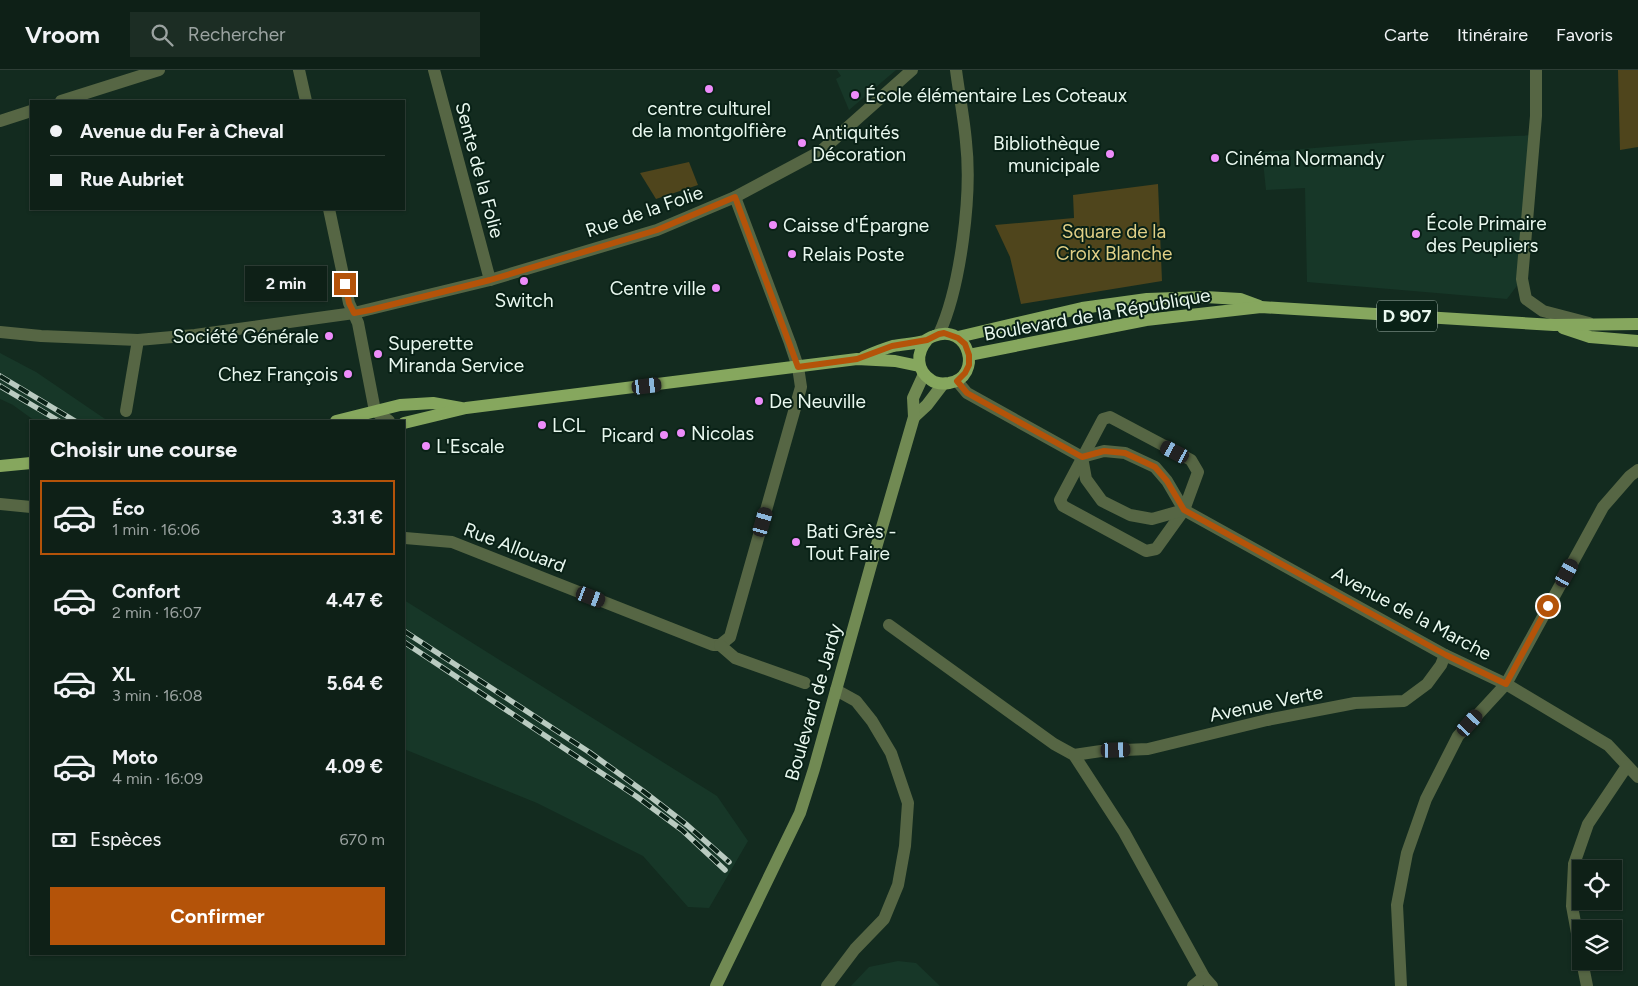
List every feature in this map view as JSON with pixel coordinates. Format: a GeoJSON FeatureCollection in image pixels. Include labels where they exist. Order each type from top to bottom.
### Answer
{"type":"FeatureCollection","features":[{"type":"Feature","properties":{"kind":"main road","name":"Boulevard de la République"},"geometry":{"type":"LineString","coordinates":[[958,338],[1082,308],[1147,299],[1205,297],[1240,299],[1261,307]]}},
{"type":"Feature","properties":{"kind":"main road","name":"Boulevard de la République"},"geometry":{"type":"LineString","coordinates":[[969,355],[1146,320],[1261,307],[1554,325],[1638,324]]}},
{"type":"Feature","properties":{"kind":"main road","name":"Boulevard de la République"},"geometry":{"type":"LineString","coordinates":[[1554,325],[1590,338],[1638,341]]}},
{"type":"Feature","properties":{"kind":"main road","name":"Boulevard de la République"},"geometry":{"type":"LineString","coordinates":[[939,334],[948,334],[958,338],[965,344],[969,355],[969,365],[965,373],[957,381]]}},
{"type":"Feature","properties":{"kind":"main road"},"geometry":{"type":"LineString","coordinates":[[857,359],[892,346],[927,340],[939,334]]}},
{"type":"Feature","properties":{"kind":"main road"},"geometry":{"type":"LineString","coordinates":[[922,370],[920,352],[927,340]]}},
{"type":"Feature","properties":{"kind":"main road"},"geometry":{"type":"LineString","coordinates":[[405,423],[466,408],[857,359],[895,361],[922,370],[936,383],[943,384],[957,381]]}},
{"type":"Feature","properties":{"kind":"main road","name":"Boulevard de Jardy"},"geometry":{"type":"LineString","coordinates":[[716,986],[800,813],[914,417],[913,398],[922,370]]}},
{"type":"Feature","properties":{"kind":"main road","name":"Boulevard de Jardy"},"geometry":{"type":"LineString","coordinates":[[914,417],[927,405],[943,384]]}},
{"type":"Feature","properties":{"kind":"main road"},"geometry":{"type":"LineString","coordinates":[[343,420],[371,416],[400,406],[425,403],[466,408]]}},
{"type":"Feature","properties":{"kind":"main road"},"geometry":{"type":"LineString","coordinates":[[0,466],[30,463]]}},
{"type":"Feature","properties":{"kind":"street"},"geometry":{"type":"LineString","coordinates":[[64,100],[159,70]]}},
{"type":"Feature","properties":{"kind":"street"},"geometry":{"type":"LineString","coordinates":[[299,70],[306,100]]}},
{"type":"Feature","properties":{"kind":"street","name":"Sente de la Folie"},"geometry":{"type":"LineString","coordinates":[[434,70],[490,280]]}},
{"type":"Feature","properties":{"kind":"street","name":"Rue de la Folie"},"geometry":{"type":"LineString","coordinates":[[0,332],[41,336],[138,340],[195,335],[354,313],[490,280],[657,230],[735,197],[821,151],[912,70]]}},
{"type":"Feature","properties":{"kind":"street"},"geometry":{"type":"LineString","coordinates":[[939,334],[948,314],[961,248],[966,199],[966,142],[956,70]]}},
{"type":"Feature","properties":{"kind":"street"},"geometry":{"type":"LineString","coordinates":[[1536,70],[1536,116],[1522,279],[1523,286],[1526,299],[1543,311],[1594,324]]}},
{"type":"Feature","properties":{"kind":"street"},"geometry":{"type":"LineString","coordinates":[[0,121],[30,111]]}},
{"type":"Feature","properties":{"kind":"street"},"geometry":{"type":"LineString","coordinates":[[735,197],[798,367],[801,387],[730,637],[720,645],[735,658],[804,683]]}},
{"type":"Feature","properties":{"kind":"street"},"geometry":{"type":"LineString","coordinates":[[329,210],[349,303],[358,323],[371,416],[385,420]]}},
{"type":"Feature","properties":{"kind":"street"},"geometry":{"type":"LineString","coordinates":[[126,411],[138,340]]}},
{"type":"Feature","properties":{"kind":"street"},"geometry":{"type":"LineString","coordinates":[[957,381],[967,393],[1082,457],[1104,451],[1125,453],[1155,467],[1167,481],[1184,510]]}},
{"type":"Feature","properties":{"kind":"street"},"geometry":{"type":"LineString","coordinates":[[1110,417],[1191,460],[1198,472],[1184,510],[1156,549],[1146,551],[1063,506],[1060,500],[1103,420],[1110,417]]}},
{"type":"Feature","properties":{"kind":"street"},"geometry":{"type":"LineString","coordinates":[[1082,457],[1086,479],[1102,501],[1130,515],[1152,519],[1184,510]]}},
{"type":"Feature","properties":{"kind":"street"},"geometry":{"type":"LineString","coordinates":[[1401,986],[1397,905],[1407,853],[1426,799],[1458,736],[1506,684],[1603,507],[1630,476],[1638,470]]}},
{"type":"Feature","properties":{"kind":"street"},"geometry":{"type":"LineString","coordinates":[[0,504],[30,508]]}},
{"type":"Feature","properties":{"kind":"street","name":"Avenue de la Marche"},"geometry":{"type":"LineString","coordinates":[[1184,510],[1446,655],[1506,684],[1608,745],[1638,777]]}},
{"type":"Feature","properties":{"kind":"street","name":"Rue Allouard"},"geometry":{"type":"LineString","coordinates":[[405,538],[452,542],[713,645],[720,645]]}},
{"type":"Feature","properties":{"kind":"street"},"geometry":{"type":"LineString","coordinates":[[888,625],[1054,744],[1074,755],[1124,832],[1208,982],[1193,986]]}},
{"type":"Feature","properties":{"kind":"street","name":"Avenue Verte"},"geometry":{"type":"LineString","coordinates":[[1074,755],[1101,751],[1148,749],[1267,720],[1355,703],[1404,701],[1427,684],[1446,655]]}},
{"type":"Feature","properties":{"kind":"street"},"geometry":{"type":"LineString","coordinates":[[827,986],[855,950],[884,919],[898,885],[905,846],[908,803],[891,753],[872,721],[856,701],[836,690]]}},
{"type":"Feature","properties":{"kind":"street"},"geometry":{"type":"LineString","coordinates":[[1575,920],[1572,906],[1574,864],[1588,824],[1626,766]]}},
{"type":"Feature","properties":{"kind":"street"},"geometry":{"type":"LineString","coordinates":[[1584,970],[1587,986]]}},
{"type":"Feature","properties":{"kind":"shaded area","name":"École élémentaire Les Coteaux"},"geometry":{"type":"Polygon","coordinates":[[[837,70],[896,70],[849,110],[836,79],[841,76],[837,70]]]}},
{"type":"Feature","properties":{"kind":"shaded area","name":"École Primaire des Peupliers"},"geometry":{"type":"Polygon","coordinates":[[[1535,135],[1522,279],[1507,299],[1307,282],[1305,188],[1266,190],[1262,152],[1416,140],[1535,135]]]}},
{"type":"Feature","properties":{"kind":"shaded area"},"geometry":{"type":"Polygon","coordinates":[[[0,353],[36,372],[107,420],[34,420],[13,405],[0,399],[0,353]]]}},
{"type":"Feature","properties":{"kind":"shaded area"},"geometry":{"type":"Polygon","coordinates":[[[405,601],[717,796],[748,841],[709,908],[688,907],[643,856],[537,803],[405,749],[405,601]]]}},
{"type":"Feature","properties":{"kind":"shaded area"},"geometry":{"type":"Polygon","coordinates":[[[898,961],[916,963],[940,986],[851,986],[869,967],[898,961]]]}},
{"type":"Feature","properties":{"kind":"green space"},"geometry":{"type":"Polygon","coordinates":[[[1618,70],[1638,70],[1638,147],[1620,150],[1618,70]]]}},
{"type":"Feature","properties":{"kind":"green space"},"geometry":{"type":"Polygon","coordinates":[[[689,162],[698,185],[656,199],[640,173],[689,162]]]}},
{"type":"Feature","properties":{"kind":"green space","name":"Square de la Croix Blanche"},"geometry":{"type":"Polygon","coordinates":[[[1158,184],[1162,281],[1021,304],[1010,257],[995,225],[1074,218],[1073,195],[1158,184]]]}},
{"type":"Feature","properties":{"kind":"railway"},"geometry":{"type":"LineString","coordinates":[[0,376],[73,420]]}},
{"type":"Feature","properties":{"kind":"railway"},"geometry":{"type":"LineString","coordinates":[[0,386],[57,420]]}},
{"type":"Feature","properties":{"kind":"railway"},"geometry":{"type":"LineString","coordinates":[[405,632],[589,752],[687,825],[729,862]]}},
{"type":"Feature","properties":{"kind":"railway"},"geometry":{"type":"LineString","coordinates":[[405,643],[636,796],[682,830],[725,870]]}},
{"type":"Feature","properties":{"kind":"place","name":"centre culturel de la montgolfière"},"geometry":{"type":"Point","coordinates":[709,89]}},
{"type":"Feature","properties":{"kind":"place","name":"École élémentaire Les Coteaux"},"geometry":{"type":"Point","coordinates":[855,95]}},
{"type":"Feature","properties":{"kind":"place","name":"Antiquités Décoration"},"geometry":{"type":"Point","coordinates":[802,143]}},
{"type":"Feature","properties":{"kind":"place","name":"Bibliothèque municipale"},"geometry":{"type":"Point","coordinates":[1110,154]}},
{"type":"Feature","properties":{"kind":"place","name":"Cinéma Normandy"},"geometry":{"type":"Point","coordinates":[1215,158]}},
{"type":"Feature","properties":{"kind":"place","name":"Caisse d'Épargne"},"geometry":{"type":"Point","coordinates":[773,225]}},
{"type":"Feature","properties":{"kind":"place","name":"École Primaire des Peupliers"},"geometry":{"type":"Point","coordinates":[1416,234]}},
{"type":"Feature","properties":{"kind":"place","name":"Relais Poste"},"geometry":{"type":"Point","coordinates":[792,254]}},
{"type":"Feature","properties":{"kind":"place","name":"Switch"},"geometry":{"type":"Point","coordinates":[524,281]}},
{"type":"Feature","properties":{"kind":"place","name":"Centre ville"},"geometry":{"type":"Point","coordinates":[716,288]}},
{"type":"Feature","properties":{"kind":"place","name":"Société Générale"},"geometry":{"type":"Point","coordinates":[329,336]}},
{"type":"Feature","properties":{"kind":"place","name":"Superette Miranda Service"},"geometry":{"type":"Point","coordinates":[378,354]}},
{"type":"Feature","properties":{"kind":"place","name":"Chez François"},"geometry":{"type":"Point","coordinates":[348,374]}},
{"type":"Feature","properties":{"kind":"place","name":"De Neuville"},"geometry":{"type":"Point","coordinates":[759,401]}},
{"type":"Feature","properties":{"kind":"place","name":"LCL"},"geometry":{"type":"Point","coordinates":[542,425]}},
{"type":"Feature","properties":{"kind":"place","name":"Nicolas"},"geometry":{"type":"Point","coordinates":[681,433]}},
{"type":"Feature","properties":{"kind":"place","name":"Picard"},"geometry":{"type":"Point","coordinates":[664,435]}},
{"type":"Feature","properties":{"kind":"place","name":"L'Escale"},"geometry":{"type":"Point","coordinates":[426,446]}},
{"type":"Feature","properties":{"kind":"place","name":"Bati Grès - Tout Faire"},"geometry":{"type":"Point","coordinates":[796,542]}},
{"type":"Feature","properties":{"kind":"route"},"geometry":{"type":"LineString","coordinates":[[345,284],[349,303],[354,313],[370,310],[490,280],[657,230],[735,197],[798,367],[857,359],[892,346],[927,340],[930,337],[944,333],[958,338],[965,344],[969,355],[969,365],[965,373],[957,381],[967,393],[1082,457],[1104,451],[1125,453],[1155,467],[1167,481],[1184,510],[1446,655],[1506,684],[1548,606]]}}]}
